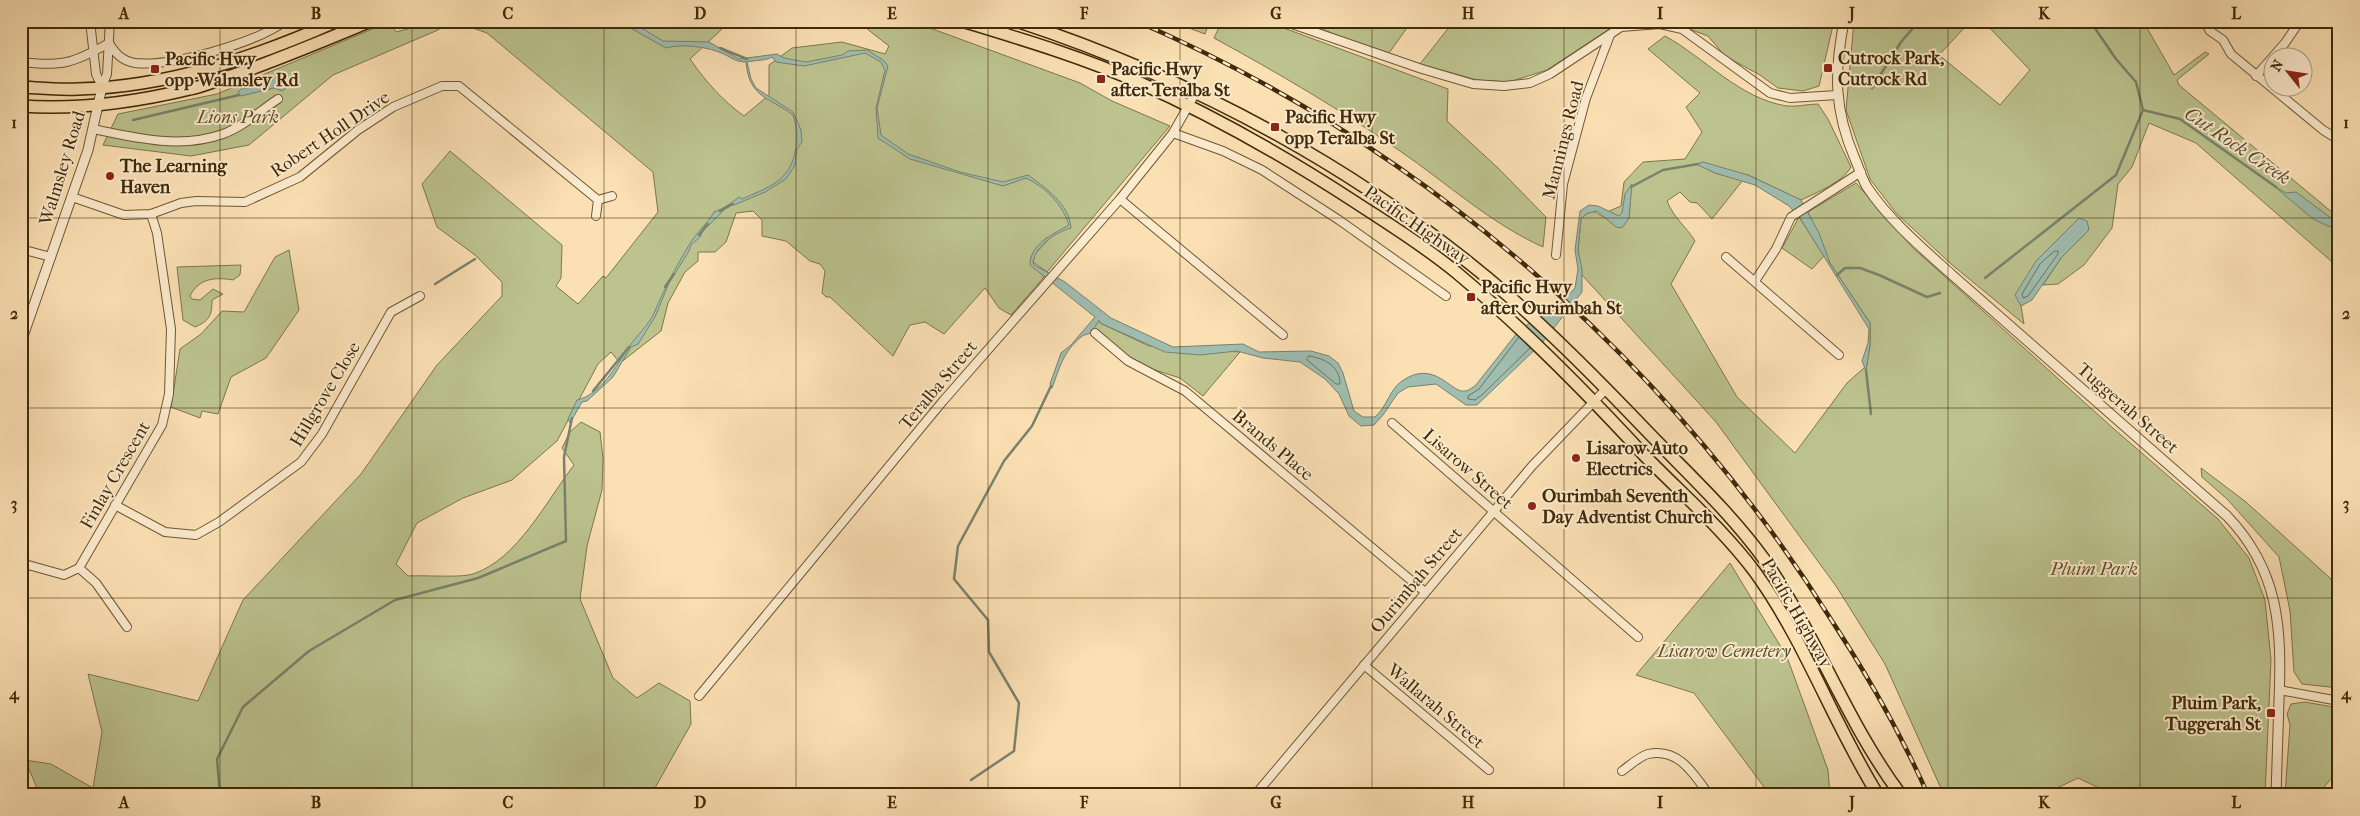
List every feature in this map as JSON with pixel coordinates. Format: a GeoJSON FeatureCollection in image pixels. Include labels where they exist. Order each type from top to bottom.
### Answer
{"type":"FeatureCollection","features":[{"type":"Feature","properties":{"kind":"main road"},"geometry":{"type":"LineString","coordinates":[[21,87],[81,89],[174,77],[212,68],[337,21]]}},
{"type":"Feature","properties":{"kind":"main road"},"geometry":{"type":"LineString","coordinates":[[21,106],[47,108],[99,104],[192,89],[281,58],[371,21]]}},
{"type":"Feature","properties":{"kind":"main road","name":"Pacific Highway"},"geometry":{"type":"LineString","coordinates":[[962,21],[1059,52],[1136,81],[1187,106],[1316,177],[1385,222],[1454,271],[1546,353],[1647,458],[1723,531],[1757,576],[1790,628],[1852,750],[1878,795]]}},
{"type":"Feature","properties":{"kind":"main road","name":"Pacific Highway"},"geometry":{"type":"LineString","coordinates":[[1016,21],[1090,47],[1196,92],[1309,153],[1371,192],[1445,245],[1525,311],[1606,389],[1715,500],[1763,558],[1804,625],[1873,753],[1901,795]]}},
{"type":"Feature","properties":{"kind":"street"},"geometry":{"type":"LineString","coordinates":[[90,21],[96,74],[102,87]]}},
{"type":"Feature","properties":{"kind":"street"},"geometry":{"type":"LineString","coordinates":[[102,87],[108,74],[110,21]]}},
{"type":"Feature","properties":{"kind":"street"},"geometry":{"type":"LineString","coordinates":[[109,43],[114,52],[122,58],[135,63],[171,60],[200,55],[236,43],[285,21]]}},
{"type":"Feature","properties":{"kind":"street"},"geometry":{"type":"LineString","coordinates":[[1283,21],[1422,69],[1473,84],[1504,86],[1530,83],[1550,74],[1621,27],[1660,24],[1682,30],[1770,93],[1790,98],[1837,95]]}},
{"type":"Feature","properties":{"kind":"street","name":"Tuggerah Street"},"geometry":{"type":"LineString","coordinates":[[1844,21],[1837,67],[1837,95],[1843,127],[1867,186],[1907,233],[2238,528],[2260,560],[2274,598],[2280,646],[2276,795]]}},
{"type":"Feature","properties":{"kind":"street"},"geometry":{"type":"LineString","coordinates":[[2204,21],[2210,30],[2222,40],[2230,54],[2323,130],[2339,140]]}},
{"type":"Feature","properties":{"kind":"street"},"geometry":{"type":"LineString","coordinates":[[2256,76],[2285,43],[2300,21]]}},
{"type":"Feature","properties":{"kind":"street","name":"Mannings Road"},"geometry":{"type":"LineString","coordinates":[[1556,255],[1563,184],[1586,98],[1610,35]]}},
{"type":"Feature","properties":{"kind":"street"},"geometry":{"type":"LineString","coordinates":[[21,62],[59,65],[93,52],[109,43]]}},
{"type":"Feature","properties":{"kind":"street","name":"Robert Holl Drive"},"geometry":{"type":"LineString","coordinates":[[72,197],[124,215],[151,214],[196,201],[245,202],[300,177],[358,130],[393,107],[442,86],[459,86],[598,200]]}},
{"type":"Feature","properties":{"kind":"street","name":"Walmsley Road"},"geometry":{"type":"LineString","coordinates":[[21,342],[72,197],[93,129],[102,87]]}},
{"type":"Feature","properties":{"kind":"street","name":"Teralba Street"},"geometry":{"type":"LineString","coordinates":[[699,696],[943,401],[1120,199],[1173,133],[1196,92]]}},
{"type":"Feature","properties":{"kind":"street"},"geometry":{"type":"LineString","coordinates":[[93,129],[147,140],[172,142],[197,140],[223,134],[278,99]]}},
{"type":"Feature","properties":{"kind":"street"},"geometry":{"type":"LineString","coordinates":[[1173,133],[1223,150],[1262,170],[1339,220],[1446,296]]}},
{"type":"Feature","properties":{"kind":"street"},"geometry":{"type":"LineString","coordinates":[[1755,281],[1776,249],[1791,217],[1808,204],[1861,172]]}},
{"type":"Feature","properties":{"kind":"street"},"geometry":{"type":"LineString","coordinates":[[596,216],[598,200],[612,196]]}},
{"type":"Feature","properties":{"kind":"street"},"geometry":{"type":"LineString","coordinates":[[1120,199],[1282,335]]}},
{"type":"Feature","properties":{"kind":"street","name":"Finlay Crescent"},"geometry":{"type":"LineString","coordinates":[[79,568],[162,425],[169,394],[171,329],[157,233],[151,214]]}},
{"type":"Feature","properties":{"kind":"street"},"geometry":{"type":"LineString","coordinates":[[21,249],[51,258]]}},
{"type":"Feature","properties":{"kind":"street"},"geometry":{"type":"LineString","coordinates":[[1726,257],[1839,355]]}},
{"type":"Feature","properties":{"kind":"street","name":"Hillgrove Close"},"geometry":{"type":"LineString","coordinates":[[115,505],[165,532],[196,535],[219,522],[301,462],[322,434],[391,312],[420,296]]}},
{"type":"Feature","properties":{"kind":"street","name":"Brands Place"},"geometry":{"type":"LineString","coordinates":[[1095,333],[1128,361],[1185,391],[1425,592]]}},
{"type":"Feature","properties":{"kind":"street","name":"Ourimbah Street"},"geometry":{"type":"LineString","coordinates":[[1254,795],[1532,466],[1606,389]]}},
{"type":"Feature","properties":{"kind":"street","name":"Lisarow Street"},"geometry":{"type":"LineString","coordinates":[[1392,423],[1638,637]]}},
{"type":"Feature","properties":{"kind":"street"},"geometry":{"type":"LineString","coordinates":[[21,563],[64,575],[79,568],[96,583],[127,627]]}},
{"type":"Feature","properties":{"kind":"street","name":"Wallarah Street"},"geometry":{"type":"LineString","coordinates":[[1364,665],[1489,770]]}},
{"type":"Feature","properties":{"kind":"street"},"geometry":{"type":"LineString","coordinates":[[2279,690],[2339,700]]}},
{"type":"Feature","properties":{"kind":"street"},"geometry":{"type":"LineString","coordinates":[[1622,771],[1647,754],[1666,754],[1687,764],[1709,795]]}},
{"type":"Feature","properties":{"kind":"green space","name":"Lions Park"},"geometry":{"type":"Polygon","coordinates":[[[437,21],[450,21],[438,30],[333,75],[249,145],[191,156],[103,145],[118,114],[217,94],[389,22],[396,32],[437,21]]]}},
{"type":"Feature","properties":{"kind":"green space"},"geometry":{"type":"Polygon","coordinates":[[[453,21],[722,21],[721,30],[690,59],[715,90],[744,116],[769,95],[769,65],[792,48],[842,42],[885,54],[889,46],[857,21],[908,21],[1080,83],[1112,101],[1170,126],[1047,272],[1033,262],[1035,254],[1049,239],[1047,237],[1033,253],[1030,260],[1044,277],[1011,315],[999,308],[985,288],[944,334],[925,322],[910,325],[893,356],[830,297],[826,297],[822,293],[825,271],[820,264],[810,261],[786,241],[762,236],[762,220],[753,211],[736,213],[726,242],[715,252],[698,252],[698,261],[685,272],[668,303],[661,331],[620,363],[611,352],[598,364],[557,441],[512,480],[463,498],[417,523],[396,564],[408,576],[467,575],[489,567],[517,543],[574,465],[562,448],[570,432],[581,422],[600,432],[603,458],[602,490],[587,546],[580,599],[613,678],[637,698],[659,683],[690,701],[691,724],[651,795],[40,795],[25,760],[51,764],[93,788],[102,732],[88,674],[198,701],[243,600],[361,474],[437,365],[502,296],[502,282],[475,255],[437,227],[422,184],[450,151],[562,245],[561,278],[556,286],[578,304],[603,276],[606,278],[658,212],[653,172],[487,33],[453,21]]]}},
{"type":"Feature","properties":{"kind":"green space"},"geometry":{"type":"Polygon","coordinates":[[[1170,21],[1210,21],[1205,34],[1170,21]]]}},
{"type":"Feature","properties":{"kind":"green space"},"geometry":{"type":"Polygon","coordinates":[[[1222,21],[1265,21],[1448,89],[1447,121],[1498,168],[1546,217],[1543,247],[1487,215],[1400,151],[1332,106],[1214,38],[1222,21]]]}},
{"type":"Feature","properties":{"kind":"green space"},"geometry":{"type":"Polygon","coordinates":[[[1302,21],[1412,21],[1389,53],[1354,42],[1302,21]]]}},
{"type":"Feature","properties":{"kind":"green space"},"geometry":{"type":"Polygon","coordinates":[[[1454,21],[1632,21],[1614,26],[1547,70],[1509,82],[1477,80],[1420,64],[1454,21]]]}},
{"type":"Feature","properties":{"kind":"green space"},"geometry":{"type":"Polygon","coordinates":[[[1668,21],[1834,21],[1819,86],[1803,91],[1778,88],[1760,75],[1725,56],[1708,36],[1668,21]]]}},
{"type":"Feature","properties":{"kind":"green space"},"geometry":{"type":"Polygon","coordinates":[[[1854,21],[1961,21],[1966,26],[1939,55],[2000,105],[2030,70],[1983,21],[2143,21],[2174,75],[2205,52],[2209,54],[2177,80],[2179,85],[2339,218],[2339,268],[2196,143],[2149,123],[2132,167],[2118,184],[2112,228],[2084,265],[2058,284],[2043,285],[2061,258],[2089,230],[2079,218],[2016,295],[2021,306],[2024,324],[1951,264],[1896,213],[1870,179],[1846,110],[1854,21]]]}},
{"type":"Feature","properties":{"kind":"green space","name":"Pluim Park"},"geometry":{"type":"Polygon","coordinates":[[[1665,36],[1738,87],[1754,95],[1770,102],[1787,106],[1818,104],[1828,119],[1851,167],[1836,182],[1801,200],[1748,175],[1707,169],[1743,180],[1712,219],[1697,203],[1690,202],[1680,192],[1667,201],[1673,213],[1695,241],[1671,284],[1737,397],[1795,453],[1847,383],[1865,367],[1866,369],[1870,345],[1870,323],[1830,263],[1808,212],[1856,183],[1912,247],[2114,429],[2218,519],[2249,558],[2265,600],[2271,660],[2265,795],[2114,795],[2078,778],[2057,788],[2052,795],[1944,795],[1885,664],[1836,586],[1716,422],[1582,275],[1578,250],[1581,219],[1590,212],[1595,212],[1608,218],[1629,218],[1631,190],[1622,214],[1619,216],[1607,212],[1621,206],[1624,182],[1643,162],[1685,159],[1702,132],[1686,107],[1700,93],[1648,49],[1665,36]]]}},
{"type":"Feature","properties":{"kind":"green space"},"geometry":{"type":"Polygon","coordinates":[[[1799,217],[1824,256],[1812,269],[1782,248],[1799,217]]]}},
{"type":"Feature","properties":{"kind":"green space"},"geometry":{"type":"Polygon","coordinates":[[[289,250],[299,310],[266,358],[231,377],[218,414],[202,411],[200,418],[171,407],[180,349],[201,334],[222,311],[244,312],[275,257],[289,250]]]}},
{"type":"Feature","properties":{"kind":"green space"},"geometry":{"type":"Polygon","coordinates":[[[241,265],[240,275],[233,280],[208,280],[198,285],[190,296],[192,299],[200,300],[213,289],[223,294],[212,300],[207,320],[195,327],[183,320],[177,267],[241,265]]]}},
{"type":"Feature","properties":{"kind":"green space"},"geometry":{"type":"Polygon","coordinates":[[[1098,317],[1100,323],[1149,346],[1240,352],[1203,396],[1180,378],[1152,369],[1130,357],[1090,326],[1098,317]]]}},
{"type":"Feature","properties":{"kind":"green space"},"geometry":{"type":"Polygon","coordinates":[[[2201,468],[2246,502],[2330,578],[2339,590],[2339,688],[2302,684],[2294,672],[2290,611],[2279,557],[2227,499],[2202,477],[2201,468]]]}},
{"type":"Feature","properties":{"kind":"green space","name":"Lisarow Cemetery"},"geometry":{"type":"Polygon","coordinates":[[[1730,563],[1787,657],[1828,770],[1830,795],[1770,795],[1694,693],[1636,675],[1730,563]]]}},
{"type":"Feature","properties":{"kind":"green space"},"geometry":{"type":"Polygon","coordinates":[[[2305,702],[2339,708],[2339,770],[2317,795],[2285,795],[2290,725],[2287,714],[2291,704],[2305,702]]]}},
{"type":"Feature","properties":{"kind":"water"},"geometry":{"type":"Polygon","coordinates":[[[618,21],[630,21],[663,41],[709,42],[739,59],[777,54],[784,58],[806,62],[842,55],[848,51],[867,50],[883,60],[888,66],[877,108],[881,135],[908,154],[960,172],[1003,182],[1028,175],[1056,197],[1066,211],[1071,228],[1053,236],[1042,245],[1035,256],[1034,265],[1065,282],[1111,318],[1173,347],[1243,344],[1259,352],[1311,351],[1329,356],[1338,363],[1343,373],[1354,411],[1363,417],[1375,417],[1398,385],[1414,375],[1424,373],[1433,375],[1460,390],[1466,391],[1475,386],[1521,328],[1554,310],[1575,288],[1578,269],[1575,250],[1580,211],[1589,205],[1598,206],[1619,216],[1622,213],[1625,194],[1632,184],[1629,218],[1622,228],[1616,227],[1597,211],[1586,214],[1581,219],[1578,250],[1582,270],[1582,292],[1542,343],[1477,405],[1466,405],[1436,384],[1408,387],[1398,393],[1374,425],[1361,426],[1349,416],[1339,394],[1325,379],[1300,362],[1263,358],[1237,351],[1200,355],[1165,352],[1100,323],[1099,320],[1092,332],[1082,336],[1070,348],[1052,388],[1050,384],[1061,353],[1071,345],[1095,317],[1030,265],[1031,258],[1038,245],[1069,225],[1053,197],[1026,178],[1003,186],[910,159],[878,138],[876,108],[885,70],[881,62],[865,53],[804,66],[776,62],[772,57],[747,62],[751,79],[756,88],[793,112],[801,130],[802,142],[797,149],[795,165],[786,179],[765,192],[734,205],[729,205],[708,226],[705,225],[700,237],[691,245],[669,283],[655,317],[638,344],[631,347],[613,377],[587,401],[582,402],[570,423],[568,419],[577,400],[585,397],[600,386],[649,322],[670,278],[689,245],[714,212],[727,206],[739,197],[742,199],[774,184],[786,173],[794,157],[796,146],[797,131],[793,115],[756,90],[751,83],[746,62],[737,61],[724,54],[703,48],[680,46],[666,48],[618,21]]]}},
{"type":"Feature","properties":{"kind":"water"},"geometry":{"type":"Polygon","coordinates":[[[278,75],[282,76],[286,82],[285,89],[282,91],[274,88],[239,95],[238,92],[242,88],[262,86],[278,75]]]}},
{"type":"Feature","properties":{"kind":"water"},"geometry":{"type":"Polygon","coordinates":[[[1703,162],[1748,175],[1801,200],[1819,233],[1830,263],[1870,323],[1870,345],[1866,371],[1862,361],[1868,343],[1869,329],[1800,218],[1789,206],[1755,185],[1715,173],[1696,164],[1703,162]]]}},
{"type":"Feature","properties":{"kind":"water"},"geometry":{"type":"Polygon","coordinates":[[[2274,186],[2286,193],[2296,192],[2339,224],[2339,231],[2313,219],[2274,186]]]}},
{"type":"Feature","properties":{"kind":"water"},"geometry":{"type":"Polygon","coordinates":[[[2079,218],[2087,221],[2089,230],[2061,258],[2032,300],[2021,306],[2015,295],[2036,261],[2079,218]]]}},
{"type":"Feature","properties":{"kind":"waterway"},"geometry":{"type":"LineString","coordinates":[[1872,88],[1901,42],[1919,21]]}},
{"type":"Feature","properties":{"kind":"waterway"},"geometry":{"type":"LineString","coordinates":[[2090,21],[2116,59],[2136,82],[2143,110]]}},
{"type":"Feature","properties":{"kind":"waterway","name":"Cut Rock Creek"},"geometry":{"type":"LineString","coordinates":[[720,48],[747,59]]}},
{"type":"Feature","properties":{"kind":"waterway"},"geometry":{"type":"LineString","coordinates":[[133,120],[239,95]]}},
{"type":"Feature","properties":{"kind":"waterway","name":"Cut Rock Creek"},"geometry":{"type":"LineString","coordinates":[[1985,278],[2116,175],[2143,110],[2180,119],[2276,187]]}},
{"type":"Feature","properties":{"kind":"waterway","name":"Cut Rock Creek"},"geometry":{"type":"LineString","coordinates":[[1631,187],[1663,170],[1698,164]]}},
{"type":"Feature","properties":{"kind":"waterway"},"geometry":{"type":"LineString","coordinates":[[720,211],[733,204]]}},
{"type":"Feature","properties":{"kind":"waterway"},"geometry":{"type":"LineString","coordinates":[[699,235],[708,224]]}},
{"type":"Feature","properties":{"kind":"waterway"},"geometry":{"type":"LineString","coordinates":[[435,284],[475,259]]}},
{"type":"Feature","properties":{"kind":"waterway","name":"Cut Rock Creek"},"geometry":{"type":"LineString","coordinates":[[1837,275],[1845,268],[1860,268],[1927,297],[1940,293]]}},
{"type":"Feature","properties":{"kind":"waterway"},"geometry":{"type":"LineString","coordinates":[[665,287],[674,274]]}},
{"type":"Feature","properties":{"kind":"waterway"},"geometry":{"type":"LineString","coordinates":[[593,391],[629,347]]}},
{"type":"Feature","properties":{"kind":"waterway"},"geometry":{"type":"LineString","coordinates":[[1866,370],[1871,414]]}},
{"type":"Feature","properties":{"kind":"waterway"},"geometry":{"type":"LineString","coordinates":[[971,780],[1014,751],[1019,703],[989,652],[988,620],[954,579],[958,546],[1004,461],[1032,426],[1051,386]]}},
{"type":"Feature","properties":{"kind":"waterway"},"geometry":{"type":"LineString","coordinates":[[220,795],[217,759],[243,707],[309,651],[395,600],[478,578],[566,541],[564,457],[572,418]]}},
{"type":"Feature","properties":{"kind":"railway"},"geometry":{"type":"LineString","coordinates":[[1136,21],[1241,72],[1342,130],[1438,196],[1529,268],[1614,348],[1693,433],[1766,525],[1832,621],[1858,663],[1895,728],[1928,795]]}},
{"type":"Feature","properties":{"kind":"place","name":"Cutrock Park, Cutrock Rd"},"geometry":{"type":"Point","coordinates":[1828,68]}},
{"type":"Feature","properties":{"kind":"place","name":"Pacific Hwy opp Walmsley Rd"},"geometry":{"type":"Point","coordinates":[155,69]}},
{"type":"Feature","properties":{"kind":"place","name":"Pacific Hwy after Teralba St"},"geometry":{"type":"Point","coordinates":[1101,79]}},
{"type":"Feature","properties":{"kind":"place","name":"Pacific Hwy opp Teralba St"},"geometry":{"type":"Point","coordinates":[1275,127]}},
{"type":"Feature","properties":{"kind":"place","name":"The Learning Haven"},"geometry":{"type":"Point","coordinates":[110,176]}},
{"type":"Feature","properties":{"kind":"place","name":"Pacific Hwy after Ourimbah St"},"geometry":{"type":"Point","coordinates":[1471,297]}},
{"type":"Feature","properties":{"kind":"place","name":"Lisarow Auto Electrics"},"geometry":{"type":"Point","coordinates":[1576,458]}},
{"type":"Feature","properties":{"kind":"place","name":"Ourimbah Seventh Day Adventist Church"},"geometry":{"type":"Point","coordinates":[1532,506]}},
{"type":"Feature","properties":{"kind":"place","name":"Pluim Park, Tuggerah St"},"geometry":{"type":"Point","coordinates":[2271,713]}}]}
